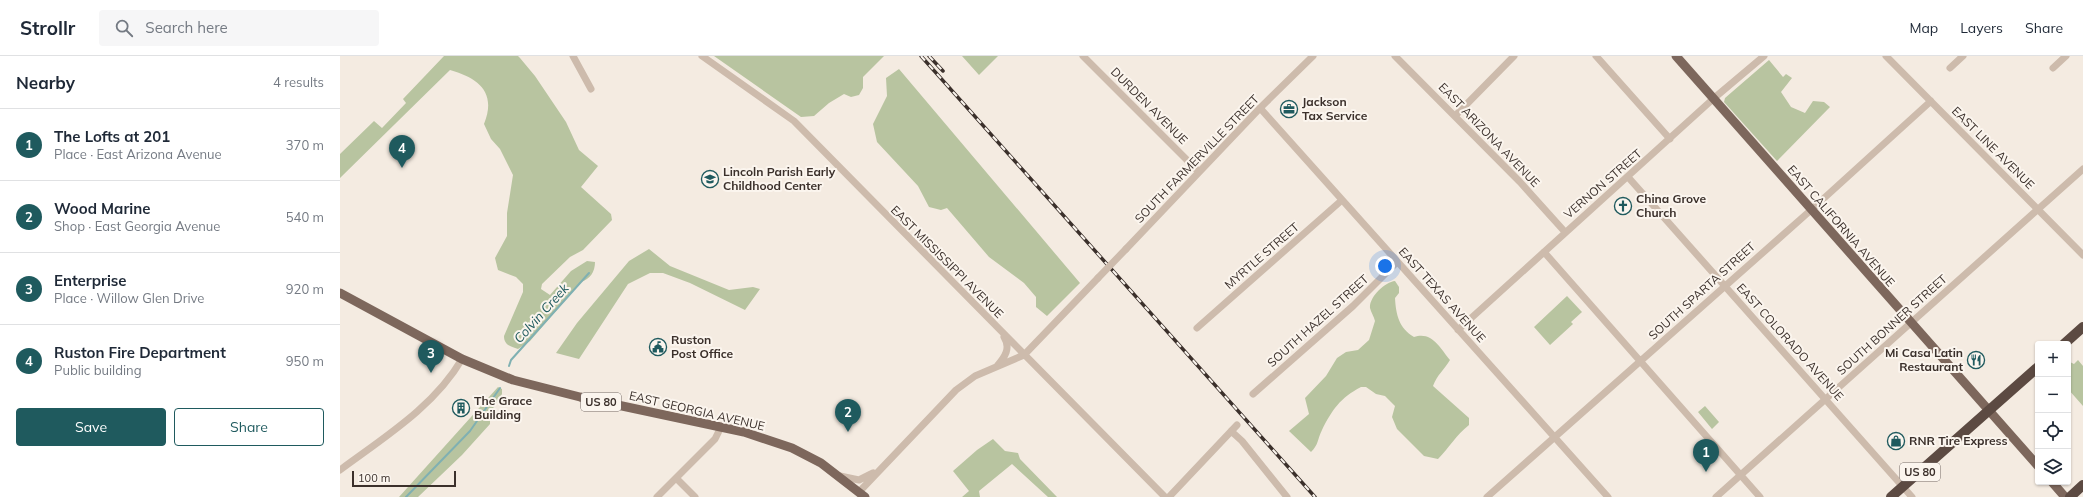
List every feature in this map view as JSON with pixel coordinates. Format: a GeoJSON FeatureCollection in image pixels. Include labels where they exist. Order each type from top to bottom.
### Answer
{"type":"FeatureCollection","features":[{"type":"Feature","properties":{"kind":"highway"},"geometry":{"type":"LineString","coordinates":[[2067,341],[2083,327]]}},
{"type":"Feature","properties":{"kind":"highway"},"geometry":{"type":"LineString","coordinates":[[1989,411],[2035,370]]}},
{"type":"Feature","properties":{"kind":"highway","name":"US 80"},"geometry":{"type":"LineString","coordinates":[[1891,497],[1989,411]]}},
{"type":"Feature","properties":{"kind":"highway"},"geometry":{"type":"LineString","coordinates":[[2070,497],[2083,485]]}},
{"type":"Feature","properties":{"kind":"main road","name":"EAST CALIFORNIA AVENUE"},"geometry":{"type":"LineString","coordinates":[[1676,56],[2035,463]]}},
{"type":"Feature","properties":{"kind":"main road","name":"EAST GEORGIA AVENUE"},"geometry":{"type":"LineString","coordinates":[[340,293],[462,359],[486,370],[540,388],[762,437],[792,448],[821,463],[862,494]]}},
{"type":"Feature","properties":{"kind":"main road"},"geometry":{"type":"LineString","coordinates":[[2055,485],[2065,497]]}},
{"type":"Feature","properties":{"kind":"street"},"geometry":{"type":"LineString","coordinates":[[573,56],[591,90]]}},
{"type":"Feature","properties":{"kind":"street","name":"EAST MISSISSIPPI AVENUE"},"geometry":{"type":"LineString","coordinates":[[702,56],[794,121],[1165,497]]}},
{"type":"Feature","properties":{"kind":"street","name":"DURDEN AVENUE"},"geometry":{"type":"LineString","coordinates":[[1083,56],[1199,172]]}},
{"type":"Feature","properties":{"kind":"street","name":"EAST ARIZONA AVENUE"},"geometry":{"type":"LineString","coordinates":[[1395,56],[1455,116],[1565,232]]}},
{"type":"Feature","properties":{"kind":"street"},"geometry":{"type":"LineString","coordinates":[[1455,116],[1514,56]]}},
{"type":"Feature","properties":{"kind":"street"},"geometry":{"type":"LineString","coordinates":[[1596,56],[1670,140]]}},
{"type":"Feature","properties":{"kind":"street","name":"VERNON STREET"},"geometry":{"type":"LineString","coordinates":[[1458,330],[1565,232],[1670,140],[1713,99],[1764,56]]}},
{"type":"Feature","properties":{"kind":"street","name":"EAST LINE AVENUE"},"geometry":{"type":"LineString","coordinates":[[1886,56],[2083,256]]}},
{"type":"Feature","properties":{"kind":"street"},"geometry":{"type":"LineString","coordinates":[[1950,68],[1963,56]]}},
{"type":"Feature","properties":{"kind":"street"},"geometry":{"type":"LineString","coordinates":[[2053,68],[2066,56]]}},
{"type":"Feature","properties":{"kind":"street","name":"SOUTH FARMERVILLE STREET"},"geometry":{"type":"LineString","coordinates":[[1024,355],[1260,108],[1311,57]]}},
{"type":"Feature","properties":{"kind":"street","name":"SOUTH SPARTA STREET"},"geometry":{"type":"LineString","coordinates":[[1487,497],[1811,210],[1931,101]]}},
{"type":"Feature","properties":{"kind":"street","name":"EAST TEXAS AVENUE"},"geometry":{"type":"LineString","coordinates":[[1260,108],[1608,497]]}},
{"type":"Feature","properties":{"kind":"street","name":"SOUTH BONNER STREET"},"geometry":{"type":"LineString","coordinates":[[1716,497],[2083,169]]}},
{"type":"Feature","properties":{"kind":"street","name":"EAST COLORADO AVENUE"},"geometry":{"type":"LineString","coordinates":[[1628,177],[1912,497]]}},
{"type":"Feature","properties":{"kind":"street","name":"MYRTLE STREET"},"geometry":{"type":"LineString","coordinates":[[1197,328],[1342,200]]}},
{"type":"Feature","properties":{"kind":"street"},"geometry":{"type":"LineString","coordinates":[[1544,252],[1760,497]]}},
{"type":"Feature","properties":{"kind":"street","name":"SOUTH HAZEL STREET"},"geometry":{"type":"LineString","coordinates":[[1253,394],[1353,306],[1397,262]]}},
{"type":"Feature","properties":{"kind":"street"},"geometry":{"type":"LineString","coordinates":[[995,367],[1006,356],[1007,349],[1007,341],[1000,331]]}},
{"type":"Feature","properties":{"kind":"street"},"geometry":{"type":"LineString","coordinates":[[862,494],[888,462],[956,390],[975,376],[1024,355]]}},
{"type":"Feature","properties":{"kind":"street"},"geometry":{"type":"LineString","coordinates":[[340,470],[400,425],[423,405],[447,381],[462,359]]}},
{"type":"Feature","properties":{"kind":"street"},"geometry":{"type":"LineString","coordinates":[[1169,497],[1237,424]]}},
{"type":"Feature","properties":{"kind":"street"},"geometry":{"type":"LineString","coordinates":[[657,497],[715,439],[721,427]]}},
{"type":"Feature","properties":{"kind":"street"},"geometry":{"type":"LineString","coordinates":[[1231,431],[1242,441],[1287,497]]}},
{"type":"Feature","properties":{"kind":"street"},"geometry":{"type":"LineString","coordinates":[[834,473],[848,479],[863,479],[888,462]]}},
{"type":"Feature","properties":{"kind":"street"},"geometry":{"type":"LineString","coordinates":[[676,478],[695,497]]}},
{"type":"Feature","properties":{"kind":"green space"},"geometry":{"type":"Polygon","coordinates":[[[444,56],[518,56],[535,76],[566,122],[579,150],[598,166],[581,187],[611,214],[612,220],[583,250],[570,257],[542,284],[541,289],[550,295],[571,271],[587,261],[595,262],[591,275],[581,282],[530,341],[518,349],[506,343],[504,336],[523,292],[523,284],[516,277],[498,270],[495,258],[507,236],[507,213],[513,175],[500,149],[491,139],[484,124],[488,103],[482,88],[476,82],[469,77],[450,70],[340,178],[340,154],[374,121],[382,128],[406,103],[403,99],[444,56]]]}},
{"type":"Feature","properties":{"kind":"green space"},"geometry":{"type":"Polygon","coordinates":[[[714,56],[884,56],[863,77],[863,88],[859,95],[851,97],[844,94],[829,103],[814,116],[801,117],[714,56]]]}},
{"type":"Feature","properties":{"kind":"green space"},"geometry":{"type":"Polygon","coordinates":[[[962,56],[998,56],[979,75],[962,56]]]}},
{"type":"Feature","properties":{"kind":"green space"},"geometry":{"type":"Polygon","coordinates":[[[1769,60],[1783,77],[1786,74],[1792,78],[1781,92],[1791,107],[1805,113],[1813,101],[1824,102],[1830,107],[1777,161],[1724,102],[1725,98],[1769,60]]]}},
{"type":"Feature","properties":{"kind":"green space"},"geometry":{"type":"Polygon","coordinates":[[[899,69],[1080,283],[1047,316],[1036,307],[1036,297],[1024,283],[989,257],[947,208],[941,210],[929,207],[918,186],[877,142],[873,124],[887,96],[886,78],[899,69]]]}},
{"type":"Feature","properties":{"kind":"green space"},"geometry":{"type":"Polygon","coordinates":[[[649,249],[670,266],[729,290],[753,287],[760,289],[745,310],[690,283],[663,273],[650,273],[628,284],[579,359],[556,353],[577,323],[629,261],[649,249]]]}},
{"type":"Feature","properties":{"kind":"green space"},"geometry":{"type":"Polygon","coordinates":[[[1395,281],[1399,287],[1399,293],[1395,298],[1399,320],[1405,330],[1414,337],[1426,336],[1431,338],[1450,360],[1436,379],[1433,386],[1469,418],[1469,425],[1460,433],[1438,459],[1424,456],[1397,429],[1392,417],[1395,406],[1385,396],[1376,394],[1366,387],[1361,387],[1337,405],[1329,416],[1315,447],[1311,452],[1289,431],[1309,414],[1305,398],[1326,376],[1337,358],[1346,352],[1358,350],[1369,340],[1375,321],[1370,308],[1372,299],[1382,287],[1395,281]]]}},
{"type":"Feature","properties":{"kind":"green space"},"geometry":{"type":"Polygon","coordinates":[[[1567,296],[1582,312],[1571,322],[1573,324],[1550,345],[1534,327],[1567,296]]]}},
{"type":"Feature","properties":{"kind":"green space"},"geometry":{"type":"Polygon","coordinates":[[[2078,360],[2083,366],[2083,406],[2071,392],[2071,362],[2074,364],[2078,360]]]}},
{"type":"Feature","properties":{"kind":"green space"},"geometry":{"type":"Polygon","coordinates":[[[498,387],[502,389],[502,394],[490,413],[490,424],[462,455],[418,497],[399,497],[498,387]]]}},
{"type":"Feature","properties":{"kind":"green space"},"geometry":{"type":"Polygon","coordinates":[[[1705,406],[1719,422],[1712,429],[1698,412],[1705,406]]]}},
{"type":"Feature","properties":{"kind":"green space"},"geometry":{"type":"Polygon","coordinates":[[[993,439],[1005,451],[1018,453],[1020,459],[1057,497],[1048,497],[1012,464],[979,491],[980,497],[962,497],[969,491],[953,471],[977,450],[993,439]]]}},
{"type":"Feature","properties":{"kind":"waterway","name":"Colvin Creek"},"geometry":{"type":"LineString","coordinates":[[509,366],[511,360],[589,273]]}},
{"type":"Feature","properties":{"kind":"waterway","name":"Colvin Creek"},"geometry":{"type":"LineString","coordinates":[[406,497],[470,431],[500,388]]}},
{"type":"Feature","properties":{"kind":"railway"},"geometry":{"type":"LineString","coordinates":[[921,56],[1315,497]]}},
{"type":"Feature","properties":{"kind":"railway"},"geometry":{"type":"LineString","coordinates":[[929,56],[943,71]]}},
{"type":"Feature","properties":{"kind":"place","name":"Jackson Tax Service"},"geometry":{"type":"Point","coordinates":[1289,109]}},
{"type":"Feature","properties":{"kind":"place","name":"Ruston Fire Department"},"geometry":{"type":"Point","coordinates":[402,168]}},
{"type":"Feature","properties":{"kind":"place","name":"Lincoln Parish Early Childhood Center"},"geometry":{"type":"Point","coordinates":[710,179]}},
{"type":"Feature","properties":{"kind":"place","name":"China Grove Church"},"geometry":{"type":"Point","coordinates":[1623,206]}},
{"type":"Feature","properties":{"kind":"place","name":"Ruston Post Office"},"geometry":{"type":"Point","coordinates":[658,347]}},
{"type":"Feature","properties":{"kind":"place","name":"Mi Casa Latin Restaurant"},"geometry":{"type":"Point","coordinates":[1976,360]}},
{"type":"Feature","properties":{"kind":"place","name":"Enterprise"},"geometry":{"type":"Point","coordinates":[431,373]}},
{"type":"Feature","properties":{"kind":"place","name":"The Grace Building"},"geometry":{"type":"Point","coordinates":[461,408]}},
{"type":"Feature","properties":{"kind":"place","name":"Wood Marine"},"geometry":{"type":"Point","coordinates":[848,432]}},
{"type":"Feature","properties":{"kind":"place","name":"RNR Tire Express"},"geometry":{"type":"Point","coordinates":[1896,441]}},
{"type":"Feature","properties":{"kind":"place","name":"The Lofts at 201"},"geometry":{"type":"Point","coordinates":[1706,472]}}]}
